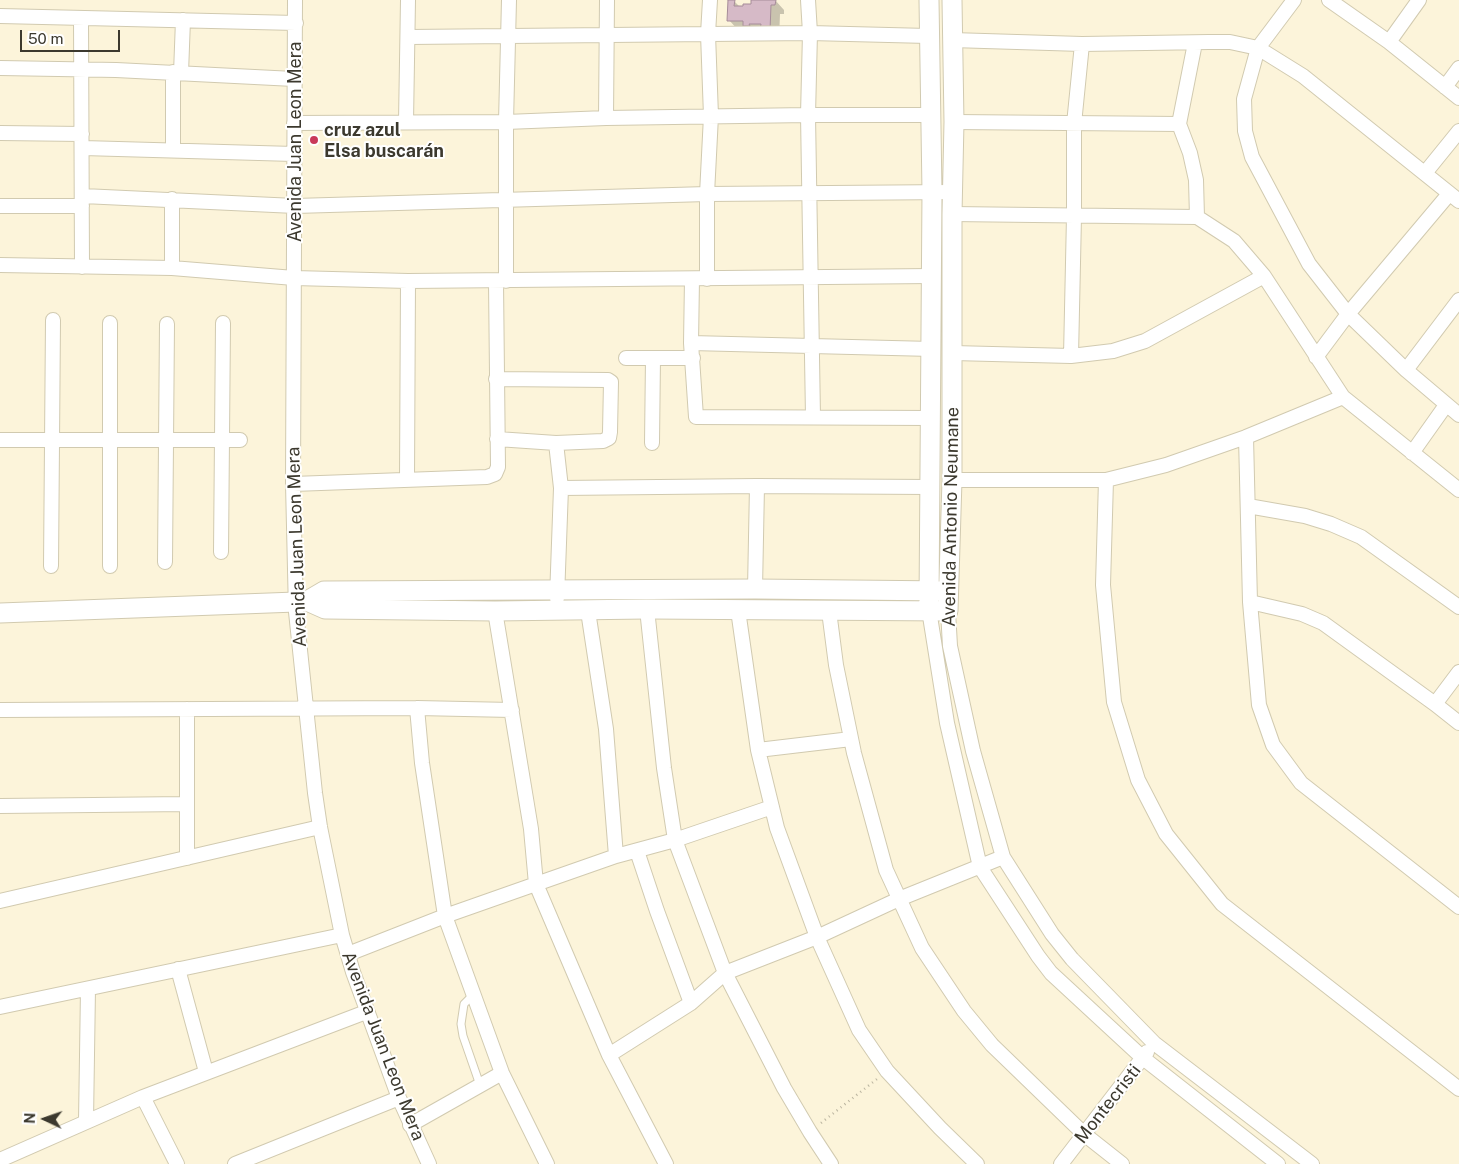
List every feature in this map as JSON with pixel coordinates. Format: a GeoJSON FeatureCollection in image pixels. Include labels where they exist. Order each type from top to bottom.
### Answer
{"type":"FeatureCollection","features":[{"type":"Feature","properties":{"kind":"street","name":"Avenida Juan Leon Mera"},"geometry":{"type":"LineString","coordinates":[[295,0],[293,484],[307,710],[315,793],[342,935],[366,1012],[410,1125],[429,1164]]}},
{"type":"Feature","properties":{"kind":"street"},"geometry":{"type":"LineString","coordinates":[[406,122],[409,37],[408,0]]}},
{"type":"Feature","properties":{"kind":"street"},"geometry":{"type":"LineString","coordinates":[[293,484],[487,477],[494,474],[498,467],[496,379],[506,201],[508,0]]}},
{"type":"Feature","properties":{"kind":"street"},"geometry":{"type":"LineString","coordinates":[[606,118],[607,0]]}},
{"type":"Feature","properties":{"kind":"street"},"geometry":{"type":"LineString","coordinates":[[707,279],[706,194],[711,116],[708,34],[710,0]]}},
{"type":"Feature","properties":{"kind":"street"},"geometry":{"type":"LineString","coordinates":[[808,0],[810,33],[808,115],[813,417]]}},
{"type":"Feature","properties":{"kind":"street","name":"Avenida Antonio Neumane"},"geometry":{"type":"LineString","coordinates":[[928,0],[932,192],[931,487],[935,598],[947,723],[980,867],[1051,973],[1143,1058],[1278,1164]]}},
{"type":"Feature","properties":{"kind":"street","name":"Avenida Antonio Neumane"},"geometry":{"type":"LineString","coordinates":[[935,598],[952,480],[954,122],[952,0]]}},
{"type":"Feature","properties":{"kind":"street"},"geometry":{"type":"LineString","coordinates":[[1294,0],[1258,48],[1244,98],[1245,132],[1252,157],[1309,264],[1348,314],[1406,370],[1459,415]]}},
{"type":"Feature","properties":{"kind":"street"},"geometry":{"type":"LineString","coordinates":[[1329,0],[1389,42],[1459,98]]}},
{"type":"Feature","properties":{"kind":"street"},"geometry":{"type":"LineString","coordinates":[[1389,42],[1419,0]]}},
{"type":"Feature","properties":{"kind":"street"},"geometry":{"type":"LineString","coordinates":[[0,16],[296,23]]}},
{"type":"Feature","properties":{"kind":"street"},"geometry":{"type":"LineString","coordinates":[[82,18],[82,267]]}},
{"type":"Feature","properties":{"kind":"street"},"geometry":{"type":"LineString","coordinates":[[172,150],[177,73],[183,20]]}},
{"type":"Feature","properties":{"kind":"street"},"geometry":{"type":"LineString","coordinates":[[409,37],[810,33],[928,36]]}},
{"type":"Feature","properties":{"kind":"street"},"geometry":{"type":"LineString","coordinates":[[952,40],[1082,44],[1230,42],[1258,48],[1303,76],[1454,197],[1348,314],[1316,357]]}},
{"type":"Feature","properties":{"kind":"street"},"geometry":{"type":"LineString","coordinates":[[1195,43],[1179,124],[1190,153],[1196,180],[1197,217]]}},
{"type":"Feature","properties":{"kind":"street"},"geometry":{"type":"LineString","coordinates":[[1071,356],[1074,124],[1082,44]]}},
{"type":"Feature","properties":{"kind":"street"},"geometry":{"type":"LineString","coordinates":[[0,68],[82,69],[294,78]]}},
{"type":"Feature","properties":{"kind":"street"},"geometry":{"type":"LineString","coordinates":[[1445,87],[1459,68]]}},
{"type":"Feature","properties":{"kind":"street"},"geometry":{"type":"LineString","coordinates":[[294,123],[506,122],[711,116],[929,115]]}},
{"type":"Feature","properties":{"kind":"street"},"geometry":{"type":"LineString","coordinates":[[954,122],[1179,124]]}},
{"type":"Feature","properties":{"kind":"street"},"geometry":{"type":"LineString","coordinates":[[1425,173],[1459,131]]}},
{"type":"Feature","properties":{"kind":"street"},"geometry":{"type":"LineString","coordinates":[[0,133],[172,150],[294,154]]}},
{"type":"Feature","properties":{"kind":"street"},"geometry":{"type":"LineString","coordinates":[[0,206],[82,201],[172,199],[295,206],[706,194],[953,192]]}},
{"type":"Feature","properties":{"kind":"street"},"geometry":{"type":"LineString","coordinates":[[172,199],[172,268]]}},
{"type":"Feature","properties":{"kind":"street"},"geometry":{"type":"LineString","coordinates":[[952,214],[1197,217],[1234,241],[1264,276],[1343,397],[1459,490]]}},
{"type":"Feature","properties":{"kind":"street"},"geometry":{"type":"LineString","coordinates":[[0,265],[172,268],[294,278],[408,281],[501,282],[932,276]]}},
{"type":"Feature","properties":{"kind":"street"},"geometry":{"type":"LineString","coordinates":[[953,353],[1071,356],[1113,351],[1145,341],[1264,276]]}},
{"type":"Feature","properties":{"kind":"street"},"geometry":{"type":"LineString","coordinates":[[692,279],[691,344],[696,417],[931,418]]}},
{"type":"Feature","properties":{"kind":"street"},"geometry":{"type":"LineString","coordinates":[[407,480],[408,281]]}},
{"type":"Feature","properties":{"kind":"street"},"geometry":{"type":"LineString","coordinates":[[1406,370],[1459,300]]}},
{"type":"Feature","properties":{"kind":"street"},"geometry":{"type":"LineString","coordinates":[[51,566],[53,320]]}},
{"type":"Feature","properties":{"kind":"street"},"geometry":{"type":"LineString","coordinates":[[110,323],[110,566]]}},
{"type":"Feature","properties":{"kind":"street"},"geometry":{"type":"LineString","coordinates":[[221,552],[223,323]]}},
{"type":"Feature","properties":{"kind":"street"},"geometry":{"type":"LineString","coordinates":[[165,562],[167,324]]}},
{"type":"Feature","properties":{"kind":"street"},"geometry":{"type":"LineString","coordinates":[[691,344],[812,345],[932,349]]}},
{"type":"Feature","properties":{"kind":"street"},"geometry":{"type":"LineString","coordinates":[[626,358],[693,358]]}},
{"type":"Feature","properties":{"kind":"street"},"geometry":{"type":"LineString","coordinates":[[652,443],[654,358]]}},
{"type":"Feature","properties":{"kind":"street"},"geometry":{"type":"LineString","coordinates":[[496,379],[608,380],[611,382],[609,438],[603,441],[556,443],[497,439]]}},
{"type":"Feature","properties":{"kind":"street"},"geometry":{"type":"LineString","coordinates":[[952,480],[1106,480],[1166,465],[1246,437],[1343,397]]}},
{"type":"Feature","properties":{"kind":"street"},"geometry":{"type":"LineString","coordinates":[[1412,453],[1446,405]]}},
{"type":"Feature","properties":{"kind":"street"},"geometry":{"type":"LineString","coordinates":[[1246,437],[1250,602],[1259,705],[1273,745],[1301,783],[1459,907]]}},
{"type":"Feature","properties":{"kind":"street"},"geometry":{"type":"LineString","coordinates":[[0,440],[240,440]]}},
{"type":"Feature","properties":{"kind":"street"},"geometry":{"type":"LineString","coordinates":[[556,443],[561,488],[557,610]]}},
{"type":"Feature","properties":{"kind":"street"},"geometry":{"type":"LineString","coordinates":[[1106,480],[1103,585],[1114,702],[1138,780],[1166,834],[1222,904],[1459,1089]]}},
{"type":"Feature","properties":{"kind":"street"},"geometry":{"type":"LineString","coordinates":[[756,589],[757,486]]}},
{"type":"Feature","properties":{"kind":"street"},"geometry":{"type":"LineString","coordinates":[[561,488],[931,487]]}},
{"type":"Feature","properties":{"kind":"street"},"geometry":{"type":"LineString","coordinates":[[1248,506],[1305,516],[1331,524],[1361,537],[1459,607]]}},
{"type":"Feature","properties":{"kind":"street"},"geometry":{"type":"LineString","coordinates":[[301,602],[324,591],[557,589],[756,589],[935,598]]}},
{"type":"Feature","properties":{"kind":"street"},"geometry":{"type":"LineString","coordinates":[[0,613],[301,602],[325,609],[495,612],[647,609],[829,611],[935,598]]}},
{"type":"Feature","properties":{"kind":"street","name":"Avenida Antonio Neumane"},"geometry":{"type":"LineString","coordinates":[[935,598],[948,611],[950,646],[973,751],[1003,857],[1052,934],[1072,959],[1154,1043],[1312,1164]]}},
{"type":"Feature","properties":{"kind":"street"},"geometry":{"type":"LineString","coordinates":[[1250,602],[1302,614],[1323,623],[1436,704],[1459,723]]}},
{"type":"Feature","properties":{"kind":"street"},"geometry":{"type":"LineString","coordinates":[[647,609],[664,768],[675,840],[725,973],[784,1088],[830,1164]]}},
{"type":"Feature","properties":{"kind":"street"},"geometry":{"type":"LineString","coordinates":[[738,610],[758,750],[778,828],[817,937],[859,1030],[888,1071],[940,1128],[977,1164]]}},
{"type":"Feature","properties":{"kind":"street"},"geometry":{"type":"LineString","coordinates":[[588,611],[606,728],[616,856]]}},
{"type":"Feature","properties":{"kind":"street"},"geometry":{"type":"LineString","coordinates":[[829,611],[836,664],[851,739],[886,870],[922,948],[964,1011],[992,1045],[1084,1134],[1122,1164]]}},
{"type":"Feature","properties":{"kind":"street"},"geometry":{"type":"LineString","coordinates":[[495,612],[531,829],[536,884],[609,1055],[666,1164]]}},
{"type":"Feature","properties":{"kind":"street"},"geometry":{"type":"LineString","coordinates":[[1436,704],[1459,672]]}},
{"type":"Feature","properties":{"kind":"street"},"geometry":{"type":"LineString","coordinates":[[0,710],[417,708],[512,710]]}},
{"type":"Feature","properties":{"kind":"street"},"geometry":{"type":"LineString","coordinates":[[417,708],[422,763],[445,916],[502,1073],[546,1164]]}},
{"type":"Feature","properties":{"kind":"street"},"geometry":{"type":"LineString","coordinates":[[187,709],[187,858]]}},
{"type":"Feature","properties":{"kind":"street"},"geometry":{"type":"LineString","coordinates":[[758,750],[851,739]]}},
{"type":"Feature","properties":{"kind":"street"},"geometry":{"type":"LineString","coordinates":[[0,806],[187,804]]}},
{"type":"Feature","properties":{"kind":"street"},"geometry":{"type":"LineString","coordinates":[[348,954],[445,916],[616,856],[675,840],[772,807]]}},
{"type":"Feature","properties":{"kind":"street"},"geometry":{"type":"LineString","coordinates":[[0,901],[320,827]]}},
{"type":"Feature","properties":{"kind":"street"},"geometry":{"type":"LineString","coordinates":[[637,851],[691,1003]]}},
{"type":"Feature","properties":{"kind":"street"},"geometry":{"type":"LineString","coordinates":[[609,1055],[691,1003],[725,973],[817,937],[899,899],[1003,857]]}},
{"type":"Feature","properties":{"kind":"street"},"geometry":{"type":"LineString","coordinates":[[0,1007],[342,935]]}},
{"type":"Feature","properties":{"kind":"street"},"geometry":{"type":"LineString","coordinates":[[178,969],[206,1072]]}},
{"type":"Feature","properties":{"kind":"street"},"geometry":{"type":"LineString","coordinates":[[86,1121],[88,989]]}},
{"type":"Feature","properties":{"kind":"street"},"geometry":{"type":"LineString","coordinates":[[0,1160],[143,1097],[366,1012]]}},
{"type":"Feature","properties":{"kind":"street","name":"Montecristi"},"geometry":{"type":"LineString","coordinates":[[1061,1164],[1154,1043]]}},
{"type":"Feature","properties":{"kind":"street"},"geometry":{"type":"LineString","coordinates":[[410,1125],[502,1073]]}},
{"type":"Feature","properties":{"kind":"street"},"geometry":{"type":"LineString","coordinates":[[143,1097],[177,1164]]}},
{"type":"Feature","properties":{"kind":"street"},"geometry":{"type":"LineString","coordinates":[[235,1164],[399,1098]]}},
{"type":"Feature","properties":{"kind":"lane"},"geometry":{"type":"LineString","coordinates":[[473,995],[464,1004],[461,1024],[463,1036],[480,1085]]}},
{"type":"Feature","properties":{"kind":"path"},"geometry":{"type":"LineString","coordinates":[[810,1132],[888,1071]]}},
{"type":"Feature","properties":{"kind":"building"},"geometry":{"type":"Polygon","coordinates":[[[728,0],[735,0],[734,6],[743,6],[743,4],[751,4],[751,0],[776,0],[775,5],[771,5],[770,31],[760,30],[761,24],[743,26],[743,21],[727,21],[728,0]]]}},
{"type":"Feature","properties":{"kind":"place","name":"cruz azul Elsa buscarán"},"geometry":{"type":"Point","coordinates":[314,140]}}]}
